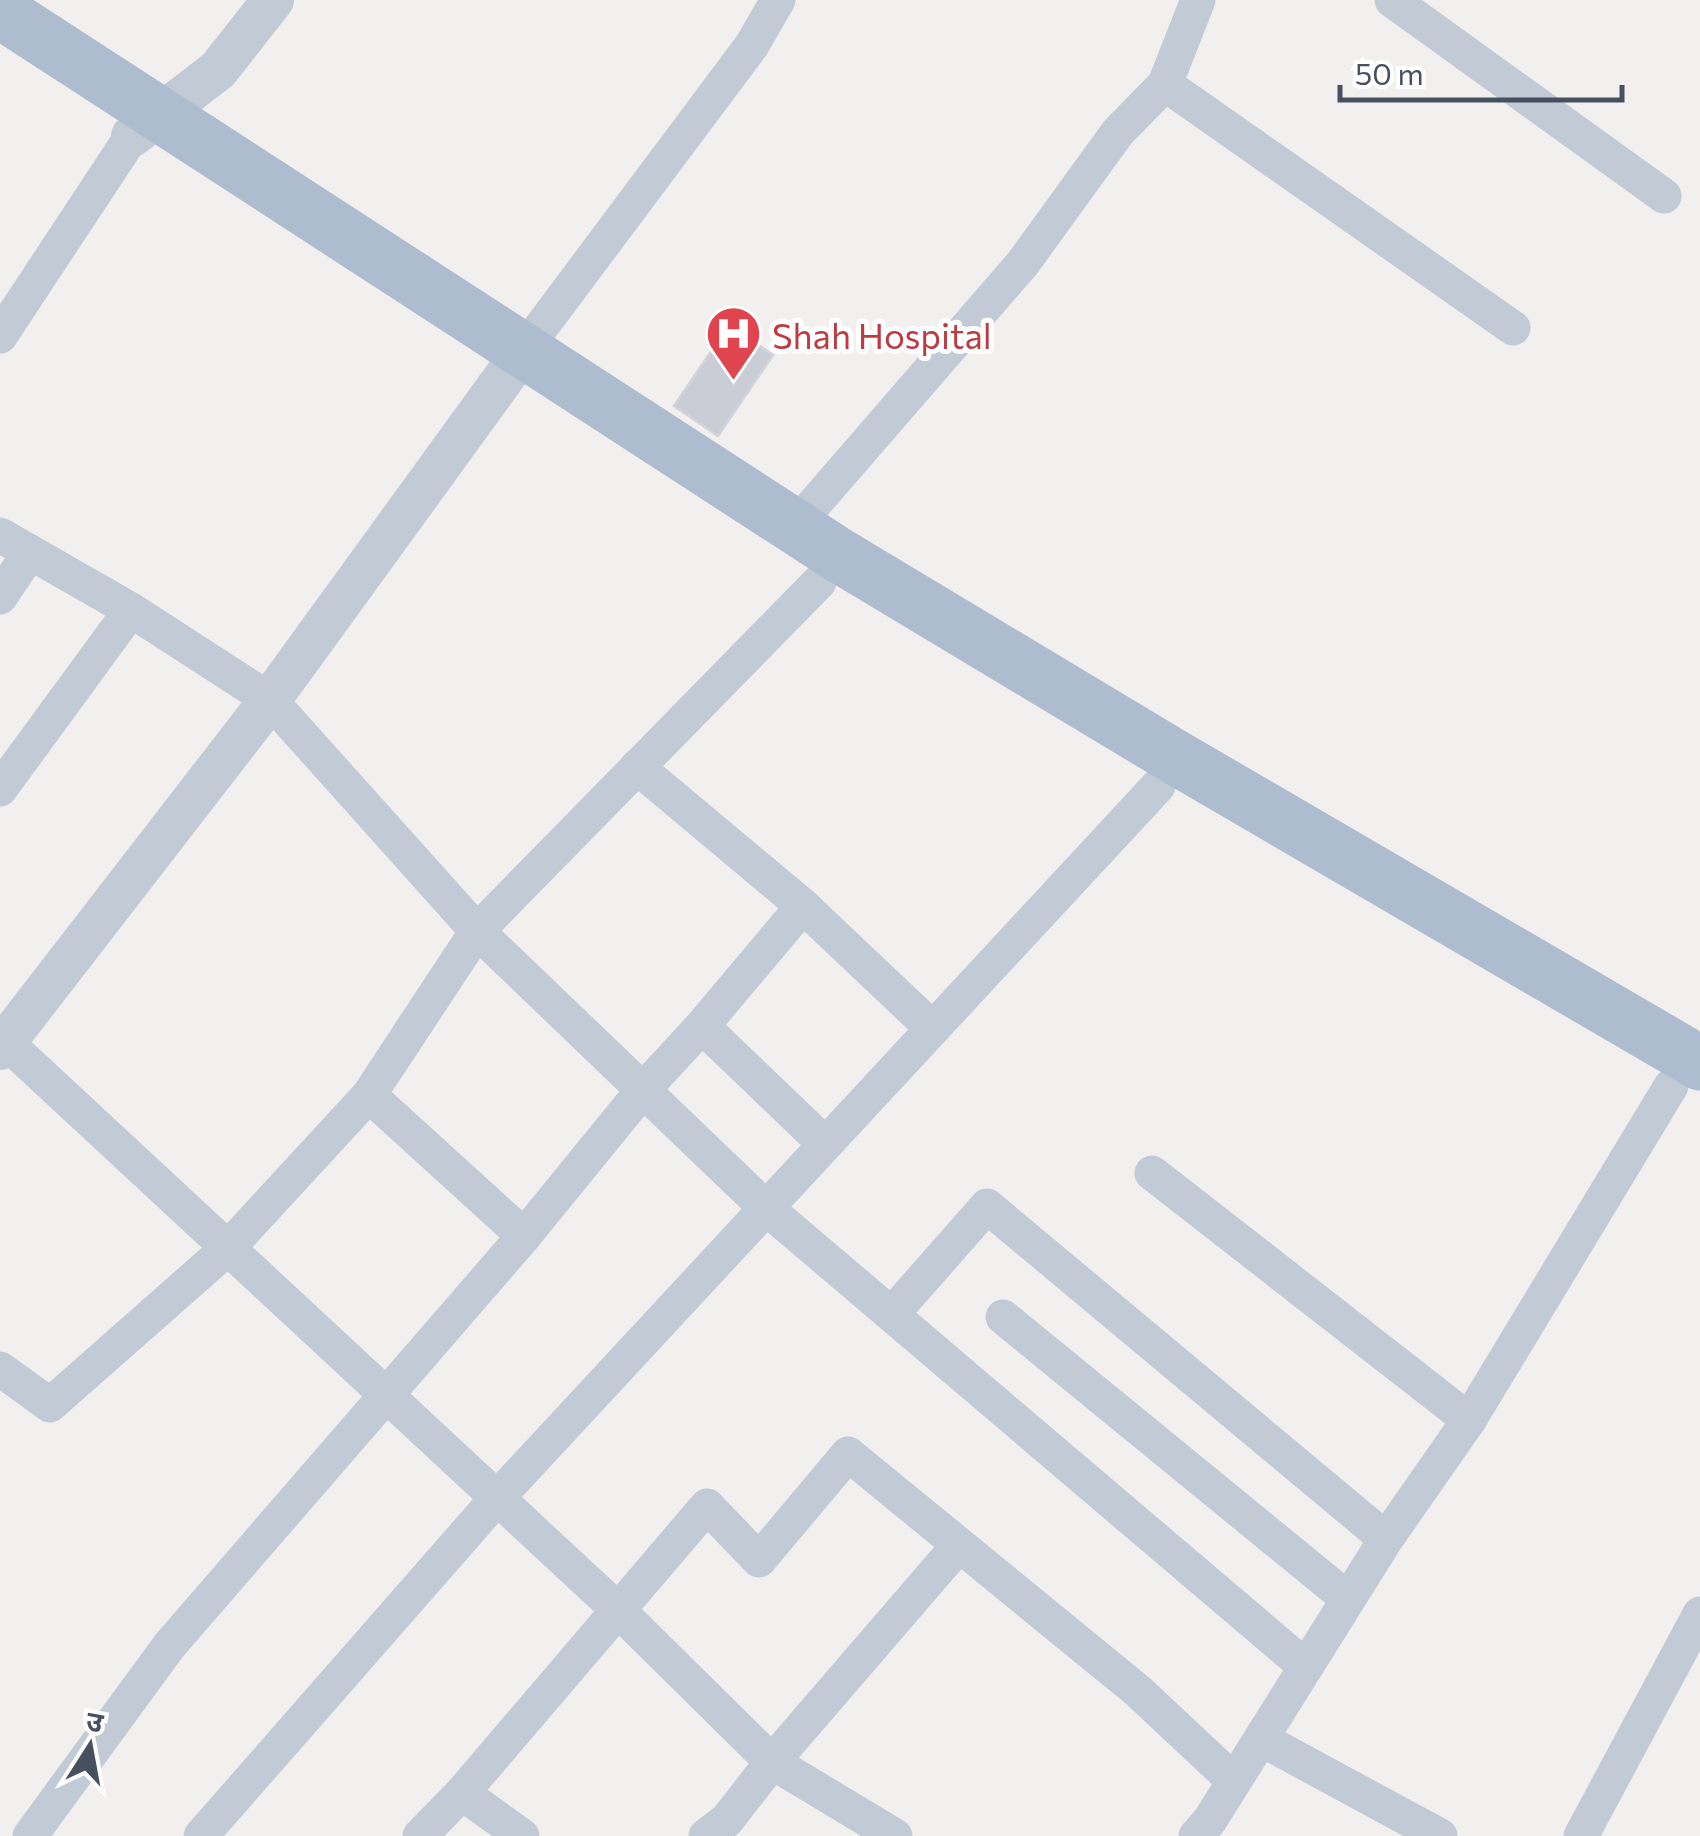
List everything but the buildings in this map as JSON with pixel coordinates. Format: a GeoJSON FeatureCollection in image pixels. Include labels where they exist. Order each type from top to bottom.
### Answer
{"type":"FeatureCollection","features":[{"type":"Feature","properties":{"kind":"main road"},"geometry":{"type":"LineString","coordinates":[[5,19],[146,125],[514,365],[819,582],[1158,786],[1690,1083]]}},
{"type":"Feature","properties":{"kind":"main road"},"geometry":{"type":"LineString","coordinates":[[514,365],[795,526],[1175,757],[1690,1083]]}},
{"type":"Feature","properties":{"kind":"street"},"geometry":{"type":"LineString","coordinates":[[0,336],[146,125],[218,70],[273,0]]}},
{"type":"Feature","properties":{"kind":"street"},"geometry":{"type":"LineString","coordinates":[[778,0],[752,45],[270,700],[4,1046],[389,1395],[618,1610],[772,1762],[895,1836]]}},
{"type":"Feature","properties":{"kind":"street"},"geometry":{"type":"LineString","coordinates":[[795,526],[1023,263],[1118,132],[1166,84],[1198,0]]}},
{"type":"Feature","properties":{"kind":"street"},"geometry":{"type":"LineString","coordinates":[[1392,0],[1664,196]]}},
{"type":"Feature","properties":{"kind":"street"},"geometry":{"type":"LineString","coordinates":[[1166,84],[1512,328]]}},
{"type":"Feature","properties":{"kind":"street"},"geometry":{"type":"LineString","coordinates":[[0,598],[15,544],[132,610],[270,700],[477,931],[765,1207],[1306,1667]]}},
{"type":"Feature","properties":{"kind":"street"},"geometry":{"type":"LineString","coordinates":[[0,1369],[50,1405],[228,1248],[369,1095],[477,931],[819,582]]}},
{"type":"Feature","properties":{"kind":"street"},"geometry":{"type":"LineString","coordinates":[[0,789],[132,610]]}},
{"type":"Feature","properties":{"kind":"street"},"geometry":{"type":"LineString","coordinates":[[637,767],[804,906],[932,1028]]}},
{"type":"Feature","properties":{"kind":"street"},"geometry":{"type":"LineString","coordinates":[[201,1836],[498,1498],[1158,786]]}},
{"type":"Feature","properties":{"kind":"street"},"geometry":{"type":"LineString","coordinates":[[30,1836],[169,1646],[389,1395],[643,1090],[804,906]]}},
{"type":"Feature","properties":{"kind":"street"},"geometry":{"type":"LineString","coordinates":[[702,1026],[824,1143]]}},
{"type":"Feature","properties":{"kind":"street"},"geometry":{"type":"LineString","coordinates":[[1196,1836],[1386,1539],[1469,1420],[1690,1083]]}},
{"type":"Feature","properties":{"kind":"street"},"geometry":{"type":"LineString","coordinates":[[369,1095],[524,1236]]}},
{"type":"Feature","properties":{"kind":"street"},"geometry":{"type":"LineString","coordinates":[[1152,1174],[1469,1420]]}},
{"type":"Feature","properties":{"kind":"street"},"geometry":{"type":"LineString","coordinates":[[892,1314],[987,1206],[1386,1539]]}},
{"type":"Feature","properties":{"kind":"street"},"geometry":{"type":"LineString","coordinates":[[1003,1318],[1348,1599]]}},
{"type":"Feature","properties":{"kind":"street"},"geometry":{"type":"LineString","coordinates":[[420,1836],[462,1793],[707,1506],[759,1560],[848,1454],[1138,1691],[1234,1782]]}},
{"type":"Feature","properties":{"kind":"street"},"geometry":{"type":"LineString","coordinates":[[726,1831],[772,1762],[959,1545]]}},
{"type":"Feature","properties":{"kind":"street"},"geometry":{"type":"LineString","coordinates":[[1581,1836],[1700,1614]]}},
{"type":"Feature","properties":{"kind":"street"},"geometry":{"type":"LineString","coordinates":[[1261,1739],[1440,1836]]}},
{"type":"Feature","properties":{"kind":"street"},"geometry":{"type":"LineString","coordinates":[[462,1793],[522,1836]]}},
{"type":"Feature","properties":{"kind":"place","name":"Shah Hospital"},"geometry":{"type":"Point","coordinates":[733,383]}}]}
